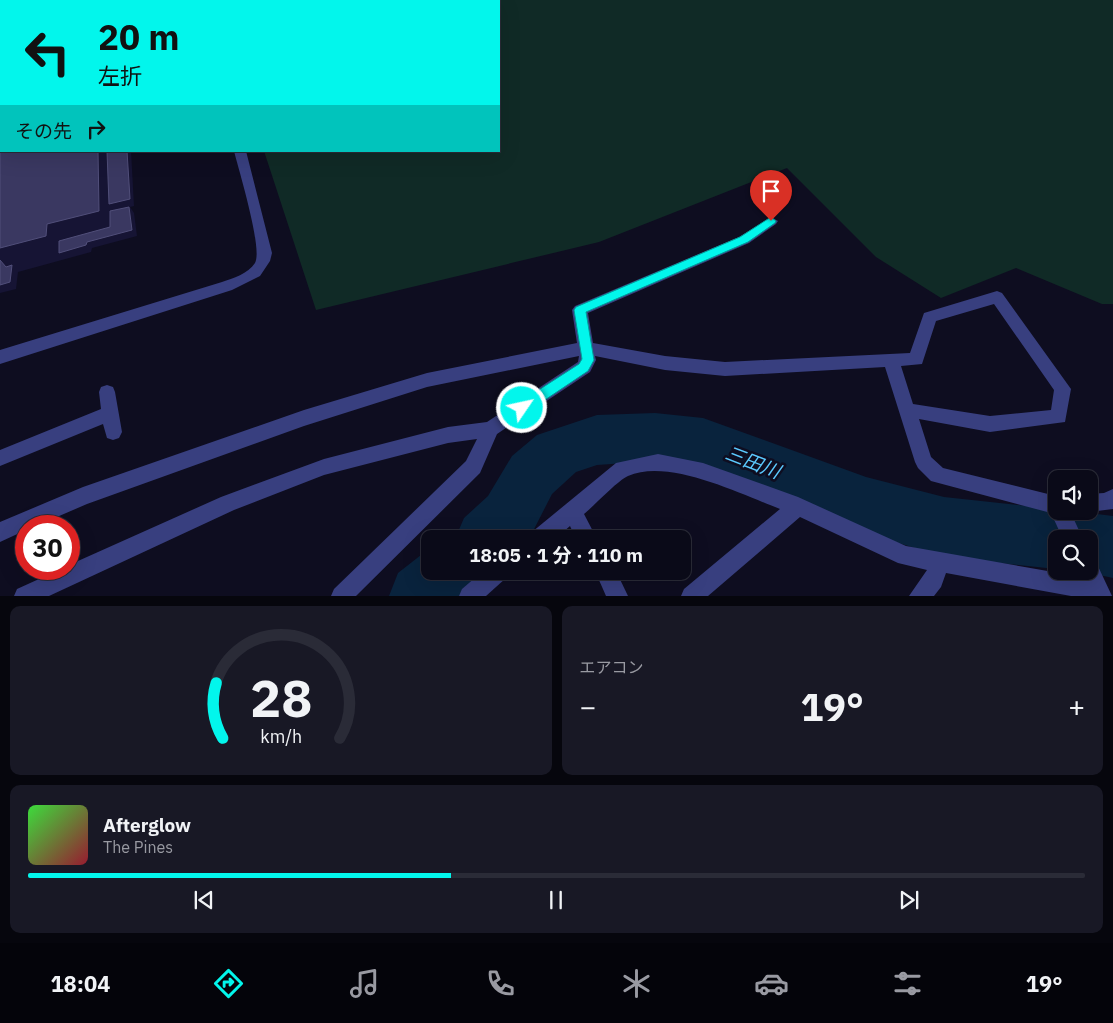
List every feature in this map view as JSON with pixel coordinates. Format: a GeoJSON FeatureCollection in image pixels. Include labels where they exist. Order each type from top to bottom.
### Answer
{"type":"FeatureCollection","features":[{"type":"Feature","properties":{"kind":"street"},"geometry":{"type":"LineString","coordinates":[[0,357],[227,286],[247,278],[260,268],[266,256],[264,244],[240,152]]}},
{"type":"Feature","properties":{"kind":"street"},"geometry":{"type":"LineString","coordinates":[[24,596],[228,503],[324,467],[448,435],[491,429],[584,367],[588,360],[580,310],[744,240],[771,221]]}},
{"type":"Feature","properties":{"kind":"street"},"geometry":{"type":"LineString","coordinates":[[0,532],[83,496],[304,418],[427,380],[586,348],[665,363],[724,369],[891,362],[916,359],[929,317],[998,297],[1063,389],[1059,417],[990,424],[907,410]]}},
{"type":"Feature","properties":{"kind":"street"},"geometry":{"type":"LineString","coordinates":[[891,362],[924,462],[938,475],[1048,507]]}},
{"type":"Feature","properties":{"kind":"street"},"geometry":{"type":"LineString","coordinates":[[107,392],[113,432]]}},
{"type":"Feature","properties":{"kind":"street"},"geometry":{"type":"LineString","coordinates":[[0,458],[110,414]]}},
{"type":"Feature","properties":{"kind":"street"},"geometry":{"type":"LineString","coordinates":[[341,596],[473,468],[491,429]]}},
{"type":"Feature","properties":{"kind":"street"},"geometry":{"type":"LineString","coordinates":[[550,530],[623,469],[658,462],[704,472],[798,506],[905,556],[1095,582]]}},
{"type":"Feature","properties":{"kind":"street"},"geometry":{"type":"LineString","coordinates":[[1098,502],[1107,502],[1113,498]]}},
{"type":"Feature","properties":{"kind":"street"},"geometry":{"type":"LineString","coordinates":[[691,596],[798,506]]}},
{"type":"Feature","properties":{"kind":"street"},"geometry":{"type":"LineString","coordinates":[[572,511],[583,530]]}},
{"type":"Feature","properties":{"kind":"street"},"geometry":{"type":"LineString","coordinates":[[919,596],[934,580],[939,562]]}},
{"type":"Feature","properties":{"kind":"street"},"geometry":{"type":"LineString","coordinates":[[469,596],[488,580]]}},
{"type":"Feature","properties":{"kind":"street"},"geometry":{"type":"LineString","coordinates":[[610,580],[618,596]]}},
{"type":"Feature","properties":{"kind":"green space"},"geometry":{"type":"Polygon","coordinates":[[[500,0],[1113,0],[1113,304],[1102,304],[1016,268],[941,298],[876,257],[787,168],[599,242],[316,310],[264,152],[500,152],[500,0]]]}},
{"type":"Feature","properties":{"kind":"building"},"geometry":{"type":"Polygon","coordinates":[[[0,152],[98,152],[99,211],[47,224],[46,236],[0,248],[0,152]]]}},
{"type":"Feature","properties":{"kind":"building"},"geometry":{"type":"Polygon","coordinates":[[[107,152],[127,152],[130,199],[109,204],[107,152]]]}},
{"type":"Feature","properties":{"kind":"building"},"geometry":{"type":"Polygon","coordinates":[[[129,207],[132,230],[87,242],[86,245],[59,253],[59,241],[110,227],[110,211],[129,207]]]}},
{"type":"Feature","properties":{"kind":"building"},"geometry":{"type":"Polygon","coordinates":[[[0,260],[6,267],[12,265],[10,282],[0,285],[0,260]]]}},
{"type":"Feature","properties":{"kind":"waterway","name":"三田川"},"geometry":{"type":"LineString","coordinates":[[495,530],[509,517],[532,475],[557,453],[597,440],[655,437],[703,443],[866,505],[944,527],[1048,538]]}},
{"type":"Feature","properties":{"kind":"waterway","name":"三田川"},"geometry":{"type":"LineString","coordinates":[[1098,545],[1113,547]]}},
{"type":"Feature","properties":{"kind":"waterway","name":"三田川"},"geometry":{"type":"LineString","coordinates":[[421,596],[440,580]]}},
{"type":"Feature","properties":{"kind":"route"},"geometry":{"type":"LineString","coordinates":[[522,408],[584,367],[588,360],[580,310],[744,240],[771,221]]}}]}
